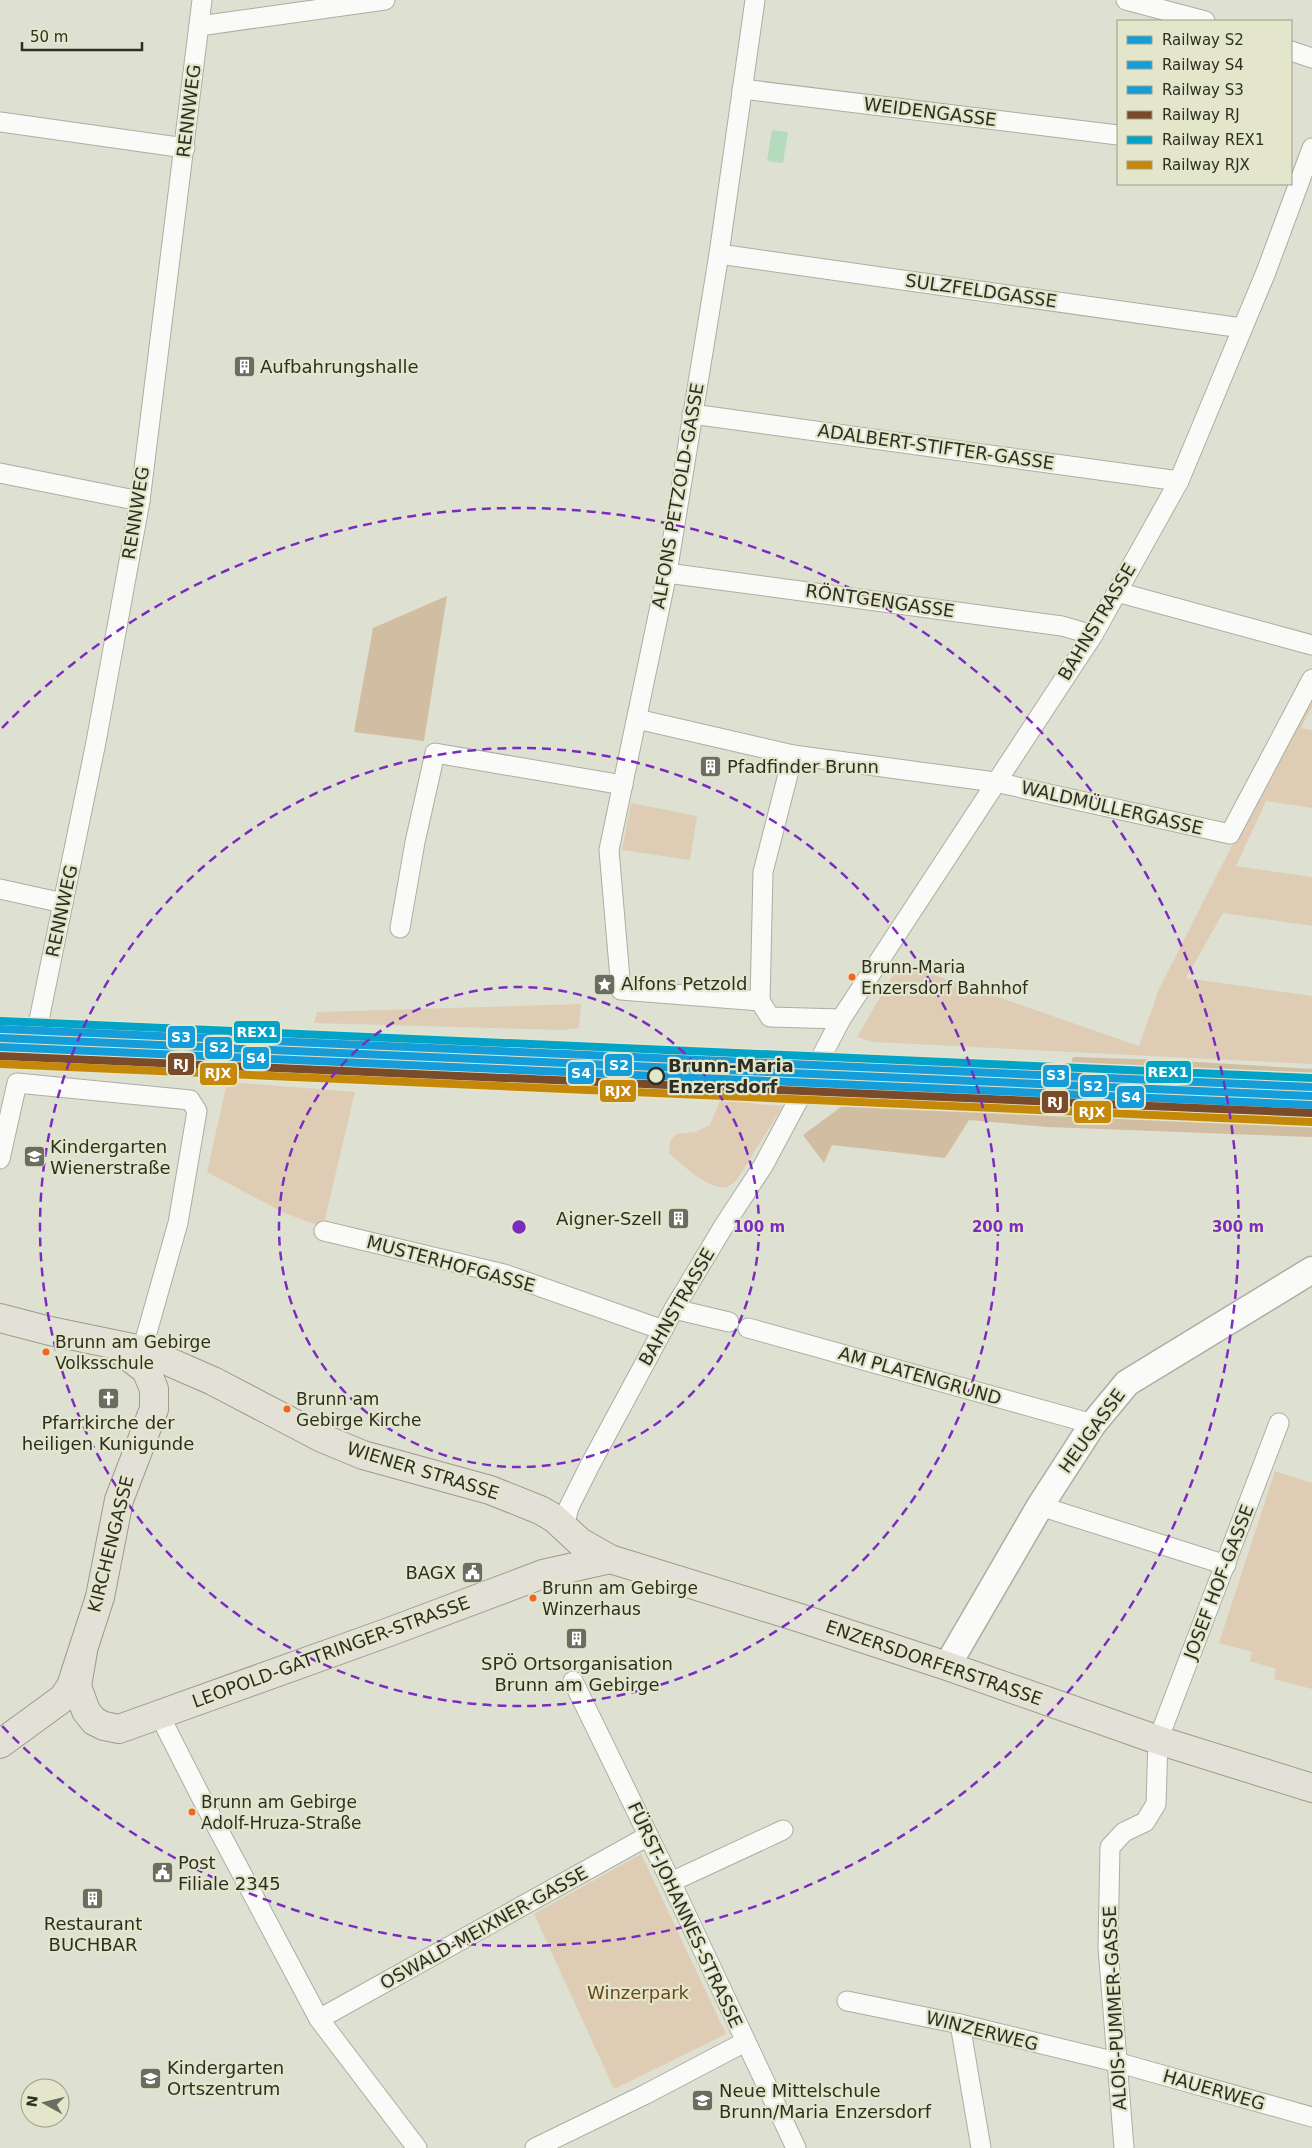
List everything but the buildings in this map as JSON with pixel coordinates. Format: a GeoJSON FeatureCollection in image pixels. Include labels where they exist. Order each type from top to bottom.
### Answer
{"type":"FeatureCollection","features":[{"type":"Feature","properties":{"kind":"main road","name":"KIRCHENGASSE"},"geometry":{"type":"LineString","coordinates":[[0,1318],[111,1344],[140,1357],[154,1389],[154,1409]]}},
{"type":"Feature","properties":{"kind":"main road","name":"WIENER STRASSE"},"geometry":{"type":"LineString","coordinates":[[140,1357],[214,1381],[322,1438],[363,1455],[490,1490],[540,1510],[564,1526]]}},
{"type":"Feature","properties":{"kind":"main road","name":"KIRCHENGASSE"},"geometry":{"type":"LineString","coordinates":[[83,1651],[100,1597],[119,1500],[154,1409],[171,1390],[188,1383],[214,1381]]}},
{"type":"Feature","properties":{"kind":"main road","name":"ENZERSDORFERSTRASSE"},"geometry":{"type":"LineString","coordinates":[[564,1526],[580,1542],[610,1559],[797,1617],[947,1666],[1158,1740],[1312,1788]]}},
{"type":"Feature","properties":{"kind":"main road"},"geometry":{"type":"LineString","coordinates":[[543,1574],[557,1551],[564,1526]]}},
{"type":"Feature","properties":{"kind":"main road","name":"LEOPOLD-GATTRINGER-STRASSE"},"geometry":{"type":"LineString","coordinates":[[86,1711],[94,1720],[104,1726],[119,1729],[389,1632],[543,1574],[610,1559]]}},
{"type":"Feature","properties":{"kind":"main road"},"geometry":{"type":"LineString","coordinates":[[0,1756],[40,1729],[70,1714],[86,1711],[77,1686],[83,1651]]}},
{"type":"Feature","properties":{"kind":"main road"},"geometry":{"type":"LineString","coordinates":[[0,1744],[63,1698],[71,1686],[83,1651]]}},
{"type":"Feature","properties":{"kind":"street","name":"RENNWEG"},"geometry":{"type":"LineString","coordinates":[[38,1020],[96,742],[140,501],[202,0]]}},
{"type":"Feature","properties":{"kind":"street"},"geometry":{"type":"LineString","coordinates":[[200,26],[385,0]]}},
{"type":"Feature","properties":{"kind":"street","name":"ALFONS PETZOLD-GASSE"},"geometry":{"type":"LineString","coordinates":[[755,0],[719,254],[667,572],[624,786],[609,850],[621,990],[760,1001]]}},
{"type":"Feature","properties":{"kind":"street"},"geometry":{"type":"LineString","coordinates":[[1126,0],[1197,13]]}},
{"type":"Feature","properties":{"kind":"street"},"geometry":{"type":"LineString","coordinates":[[1292,51],[1312,58]]}},
{"type":"Feature","properties":{"kind":"street","name":"WEIDENGASSE"},"geometry":{"type":"LineString","coordinates":[[742,89],[1117,135]]}},
{"type":"Feature","properties":{"kind":"street"},"geometry":{"type":"LineString","coordinates":[[0,122],[184,148]]}},
{"type":"Feature","properties":{"kind":"street","name":"BAHNSTRASSE"},"geometry":{"type":"LineString","coordinates":[[818,1063],[841,1019],[1093,635],[1179,481],[1266,272],[1303,155]]}},
{"type":"Feature","properties":{"kind":"street","name":"SULZFELDGASSE"},"geometry":{"type":"LineString","coordinates":[[719,254],[1242,328]]}},
{"type":"Feature","properties":{"kind":"street","name":"ADALBERT-STIFTER-GASSE"},"geometry":{"type":"LineString","coordinates":[[692,414],[1179,481]]}},
{"type":"Feature","properties":{"kind":"street"},"geometry":{"type":"LineString","coordinates":[[0,473],[140,501]]}},
{"type":"Feature","properties":{"kind":"street","name":"RÖNTGENGASSE"},"geometry":{"type":"LineString","coordinates":[[667,572],[1062,626],[1093,635]]}},
{"type":"Feature","properties":{"kind":"street"},"geometry":{"type":"LineString","coordinates":[[1117,592],[1312,645]]}},
{"type":"Feature","properties":{"kind":"street","name":"WALDMÜLLERGASSE"},"geometry":{"type":"LineString","coordinates":[[637,719],[793,755],[995,782],[1230,834],[1312,679]]}},
{"type":"Feature","properties":{"kind":"street"},"geometry":{"type":"LineString","coordinates":[[400,928],[415,842],[435,753],[624,786]]}},
{"type":"Feature","properties":{"kind":"street"},"geometry":{"type":"LineString","coordinates":[[793,755],[763,872],[760,1001],[770,1017],[841,1019]]}},
{"type":"Feature","properties":{"kind":"street"},"geometry":{"type":"LineString","coordinates":[[0,889],[63,903]]}},
{"type":"Feature","properties":{"kind":"street"},"geometry":{"type":"LineString","coordinates":[[0,1159],[17,1083],[190,1100],[197,1111],[178,1224],[140,1357]]}},
{"type":"Feature","properties":{"kind":"street","name":"BAHNSTRASSE"},"geometry":{"type":"LineString","coordinates":[[564,1526],[569,1507],[581,1482],[674,1308],[763,1166],[801,1096]]}},
{"type":"Feature","properties":{"kind":"street","name":"MUSTERHOFGASSE"},"geometry":{"type":"LineString","coordinates":[[324,1231],[504,1274],[663,1330]]}},
{"type":"Feature","properties":{"kind":"street","name":"HEUGASSE"},"geometry":{"type":"LineString","coordinates":[[947,1666],[1040,1506],[1093,1424],[1127,1383],[1312,1270]]}},
{"type":"Feature","properties":{"kind":"street"},"geometry":{"type":"LineString","coordinates":[[674,1308],[729,1322]]}},
{"type":"Feature","properties":{"kind":"street","name":"AM PLATENGRUND"},"geometry":{"type":"LineString","coordinates":[[748,1328],[1093,1424]]}},
{"type":"Feature","properties":{"kind":"street","name":"JOSEF HOF-GASSE"},"geometry":{"type":"LineString","coordinates":[[1158,1740],[1279,1423]]}},
{"type":"Feature","properties":{"kind":"street"},"geometry":{"type":"LineString","coordinates":[[1040,1506],[1226,1564]]}},
{"type":"Feature","properties":{"kind":"street","name":"FÜRST-JOHANNES-STRASSE"},"geometry":{"type":"LineString","coordinates":[[573,1682],[671,1882],[796,2148]]}},
{"type":"Feature","properties":{"kind":"street"},"geometry":{"type":"LineString","coordinates":[[161,1713],[166,1728],[201,1797],[319,2019],[417,2148]]}},
{"type":"Feature","properties":{"kind":"street","name":"ALOIS-PUMMER-GASSE"},"geometry":{"type":"LineString","coordinates":[[1124,2148],[1108,1948],[1110,1847],[1124,1832],[1145,1822],[1156,1804],[1158,1740]]}},
{"type":"Feature","properties":{"kind":"street"},"geometry":{"type":"LineString","coordinates":[[671,1882],[783,1830]]}},
{"type":"Feature","properties":{"kind":"street","name":"OSWALD-MEIXNER-GASSE"},"geometry":{"type":"LineString","coordinates":[[319,2019],[648,1836]]}},
{"type":"Feature","properties":{"kind":"street","name":"WINZERWEG"},"geometry":{"type":"LineString","coordinates":[[847,2001],[960,2024],[1116,2062]]}},
{"type":"Feature","properties":{"kind":"street"},"geometry":{"type":"LineString","coordinates":[[960,2024],[981,2148]]}},
{"type":"Feature","properties":{"kind":"street"},"geometry":{"type":"LineString","coordinates":[[535,2148],[646,2094],[745,2042]]}},
{"type":"Feature","properties":{"kind":"street","name":"HAUERWEG"},"geometry":{"type":"LineString","coordinates":[[1116,2062],[1312,2117]]}},
{"type":"Feature","properties":{"kind":"green space"},"geometry":{"type":"Polygon","coordinates":[[[1312,688],[1312,707],[1301,728],[1312,730],[1312,808],[1266,801],[1236,866],[1312,877],[1312,926],[1223,913],[1186,978],[1312,996],[1312,1064],[874,1042],[857,1037],[900,963],[1139,1046],[1159,989],[1312,688]]]}},
{"type":"Feature","properties":{"kind":"green space"},"geometry":{"type":"Polygon","coordinates":[[[631,803],[697,816],[690,860],[622,850],[631,803]]]}},
{"type":"Feature","properties":{"kind":"green space"},"geometry":{"type":"Polygon","coordinates":[[[581,1004],[579,1028],[563,1030],[314,1023],[317,1012],[581,1004]]]}},
{"type":"Feature","properties":{"kind":"green space"},"geometry":{"type":"Polygon","coordinates":[[[227,1082],[355,1092],[323,1227],[284,1213],[207,1172],[227,1082]]]}},
{"type":"Feature","properties":{"kind":"green space"},"geometry":{"type":"Polygon","coordinates":[[[719,1095],[755,1097],[755,1104],[783,1106],[736,1181],[726,1187],[719,1187],[704,1180],[669,1153],[670,1141],[676,1134],[695,1132],[710,1125],[719,1103],[719,1095]]]}},
{"type":"Feature","properties":{"kind":"green space"},"geometry":{"type":"Polygon","coordinates":[[[1275,1471],[1312,1483],[1312,1689],[1274,1679],[1276,1669],[1250,1661],[1252,1652],[1219,1643],[1275,1471]]]}},
{"type":"Feature","properties":{"kind":"green space","name":"Winzerpark"},"geometry":{"type":"Polygon","coordinates":[[[641,1854],[726,2034],[614,2089],[534,1914],[641,1854]]]}},
{"type":"Feature","properties":{"kind":"shaded area"},"geometry":{"type":"Polygon","coordinates":[[[772,130],[788,132],[783,163],[767,161],[772,130]]]}},
{"type":"Feature","properties":{"kind":"shaded area"},"geometry":{"type":"Polygon","coordinates":[[[447,596],[424,741],[354,732],[373,628],[447,596]]]}},
{"type":"Feature","properties":{"kind":"shaded area"},"geometry":{"type":"Polygon","coordinates":[[[1073,1057],[1163,1060],[1312,1069],[1312,1083],[1069,1070],[1073,1057]]]}},
{"type":"Feature","properties":{"kind":"shaded area"},"geometry":{"type":"Polygon","coordinates":[[[849,1101],[957,1101],[984,1108],[1312,1123],[1312,1137],[1048,1127],[969,1120],[945,1158],[832,1145],[824,1163],[803,1135],[849,1101]]]}},
{"type":"Feature","properties":{"kind":"tunnel"},"geometry":{"type":"LineString","coordinates":[[801,1095],[818,1063]]}},
{"type":"Feature","properties":{"kind":"rail line","name":"REX1"},"geometry":{"type":"LineString","coordinates":[[1,1021],[1312,1078]]}},
{"type":"Feature","properties":{"kind":"rail line","name":"S3"},"geometry":{"type":"LineString","coordinates":[[0,1029],[1312,1087]]}},
{"type":"Feature","properties":{"kind":"rail line","name":"S2"},"geometry":{"type":"LineString","coordinates":[[0,1038],[1312,1096]]}},
{"type":"Feature","properties":{"kind":"rail line","name":"S4"},"geometry":{"type":"LineString","coordinates":[[0,1047],[1312,1105]]}},
{"type":"Feature","properties":{"kind":"rail line","name":"RJ"},"geometry":{"type":"LineString","coordinates":[[0,1056],[1311,1113]]}},
{"type":"Feature","properties":{"kind":"rail line","name":"RJX"},"geometry":{"type":"LineString","coordinates":[[0,1064],[1311,1122]]}},
{"type":"Feature","properties":{"kind":"place","name":"Aufbahrungshalle"},"geometry":{"type":"Point","coordinates":[244,367]}},
{"type":"Feature","properties":{"kind":"place","name":"Pfadfinder Brunn"},"geometry":{"type":"Point","coordinates":[711,767]}},
{"type":"Feature","properties":{"kind":"place","name":"Brunn-Maria Enzersdorf Bahnhof"},"geometry":{"type":"Point","coordinates":[852,977]}},
{"type":"Feature","properties":{"kind":"place","name":"Alfons Petzold"},"geometry":{"type":"Point","coordinates":[605,984]}},
{"type":"Feature","properties":{"kind":"place","name":"Brunn-Maria Enzersdorf"},"geometry":{"type":"Point","coordinates":[656,1076]}},
{"type":"Feature","properties":{"kind":"place","name":"Kindergarten Wienerstraße"},"geometry":{"type":"Point","coordinates":[34,1157]}},
{"type":"Feature","properties":{"kind":"place","name":"Aigner-Szell"},"geometry":{"type":"Point","coordinates":[678,1219]}},
{"type":"Feature","properties":{"kind":"place","name":"Brunn am Gebirge Volksschule"},"geometry":{"type":"Point","coordinates":[46,1352]}},
{"type":"Feature","properties":{"kind":"place","name":"Pfarrkirche der heiligen Kunigunde"},"geometry":{"type":"Point","coordinates":[108,1398]}},
{"type":"Feature","properties":{"kind":"place","name":"Brunn am Gebirge Kirche"},"geometry":{"type":"Point","coordinates":[287,1409]}},
{"type":"Feature","properties":{"kind":"place","name":"BAGX"},"geometry":{"type":"Point","coordinates":[472,1573]}},
{"type":"Feature","properties":{"kind":"place","name":"Brunn am Gebirge Winzerhaus"},"geometry":{"type":"Point","coordinates":[533,1598]}},
{"type":"Feature","properties":{"kind":"place","name":"SPÖ Ortsorganisation Brunn am Gebirge"},"geometry":{"type":"Point","coordinates":[577,1639]}},
{"type":"Feature","properties":{"kind":"place","name":"Brunn am Gebirge Adolf-Hruza-Straße"},"geometry":{"type":"Point","coordinates":[192,1812]}},
{"type":"Feature","properties":{"kind":"place","name":"Post Filiale 2345"},"geometry":{"type":"Point","coordinates":[162,1873]}},
{"type":"Feature","properties":{"kind":"place","name":"Restaurant BUCHBAR"},"geometry":{"type":"Point","coordinates":[93,1899]}},
{"type":"Feature","properties":{"kind":"place","name":"Kindergarten Ortszentrum"},"geometry":{"type":"Point","coordinates":[151,2078]}},
{"type":"Feature","properties":{"kind":"place","name":"Neue Mittelschule Brunn/Maria Enzersdorf"},"geometry":{"type":"Point","coordinates":[703,2101]}}]}
